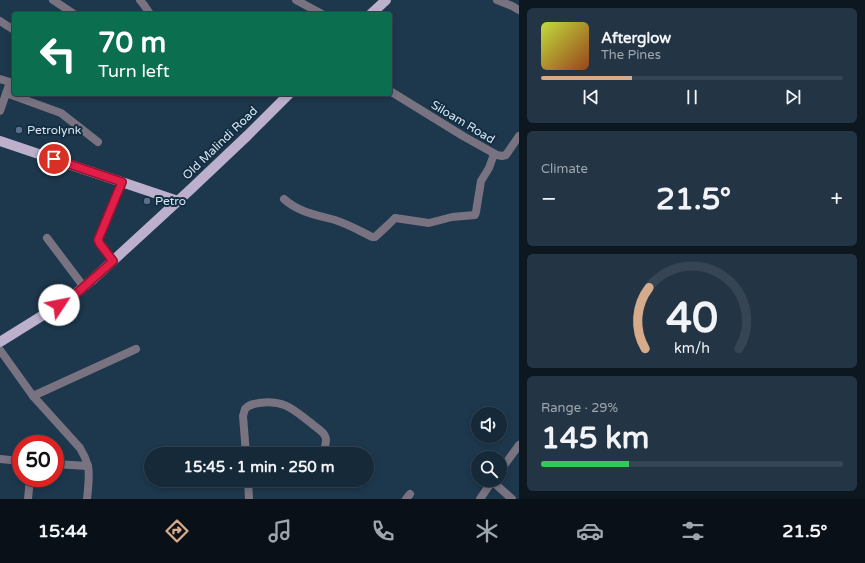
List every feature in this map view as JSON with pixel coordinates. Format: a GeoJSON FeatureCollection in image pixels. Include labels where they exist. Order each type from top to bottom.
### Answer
{"type":"FeatureCollection","features":[{"type":"Feature","properties":{"kind":"main road"},"geometry":{"type":"LineString","coordinates":[[373,12],[386,0]]}},
{"type":"Feature","properties":{"kind":"main road","name":"Old Malindi Road"},"geometry":{"type":"LineString","coordinates":[[0,342],[69,299],[84,287],[248,135],[284,96]]}},
{"type":"Feature","properties":{"kind":"main road"},"geometry":{"type":"LineString","coordinates":[[0,141],[178,201]]}},
{"type":"Feature","properties":{"kind":"street"},"geometry":{"type":"LineString","coordinates":[[53,0],[71,12]]}},
{"type":"Feature","properties":{"kind":"street"},"geometry":{"type":"LineString","coordinates":[[140,0],[149,12]]}},
{"type":"Feature","properties":{"kind":"street"},"geometry":{"type":"LineString","coordinates":[[296,0],[318,12]]}},
{"type":"Feature","properties":{"kind":"street"},"geometry":{"type":"LineString","coordinates":[[497,0],[519,10]]}},
{"type":"Feature","properties":{"kind":"street"},"geometry":{"type":"LineString","coordinates":[[0,21],[12,29]]}},
{"type":"Feature","properties":{"kind":"street"},"geometry":{"type":"LineString","coordinates":[[0,79],[12,83],[6,93],[0,111]]}},
{"type":"Feature","properties":{"kind":"street","name":"Siloam Road"},"geometry":{"type":"LineString","coordinates":[[392,92],[494,154],[502,156],[506,155],[519,136]]}},
{"type":"Feature","properties":{"kind":"street"},"geometry":{"type":"LineString","coordinates":[[6,93],[12,95]]}},
{"type":"Feature","properties":{"kind":"street"},"geometry":{"type":"LineString","coordinates":[[14,96],[61,113],[98,142]]}},
{"type":"Feature","properties":{"kind":"street"},"geometry":{"type":"LineString","coordinates":[[284,200],[303,211],[335,220],[375,237],[395,218],[429,223],[452,217],[474,215],[476,212],[481,181],[494,154]]}},
{"type":"Feature","properties":{"kind":"street"},"geometry":{"type":"LineString","coordinates":[[113,261],[98,240],[122,182]]}},
{"type":"Feature","properties":{"kind":"street"},"geometry":{"type":"LineString","coordinates":[[47,238],[84,287]]}},
{"type":"Feature","properties":{"kind":"street"},"geometry":{"type":"LineString","coordinates":[[33,396],[136,349]]}},
{"type":"Feature","properties":{"kind":"street"},"geometry":{"type":"LineString","coordinates":[[0,350],[33,396],[80,448],[88,466],[87,499]]}},
{"type":"Feature","properties":{"kind":"street"},"geometry":{"type":"LineString","coordinates":[[245,447],[243,416],[246,406],[278,402],[288,406],[298,413],[325,435],[325,447]]}},
{"type":"Feature","properties":{"kind":"street"},"geometry":{"type":"LineString","coordinates":[[507,461],[519,445]]}},
{"type":"Feature","properties":{"kind":"street"},"geometry":{"type":"LineString","coordinates":[[0,459],[12,460]]}},
{"type":"Feature","properties":{"kind":"street"},"geometry":{"type":"LineString","coordinates":[[64,465],[88,466]]}},
{"type":"Feature","properties":{"kind":"street"},"geometry":{"type":"LineString","coordinates":[[28,499],[29,487]]}},
{"type":"Feature","properties":{"kind":"street"},"geometry":{"type":"LineString","coordinates":[[248,487],[249,499]]}},
{"type":"Feature","properties":{"kind":"street"},"geometry":{"type":"LineString","coordinates":[[480,499],[489,487]]}},
{"type":"Feature","properties":{"kind":"street"},"geometry":{"type":"LineString","coordinates":[[499,487],[512,499]]}},
{"type":"Feature","properties":{"kind":"place","name":"Petrolynk"},"geometry":{"type":"Point","coordinates":[19,130]}},
{"type":"Feature","properties":{"kind":"place","name":"Petro"},"geometry":{"type":"Point","coordinates":[147,201]}},
{"type":"Feature","properties":{"kind":"route"},"geometry":{"type":"LineString","coordinates":[[54,159],[122,182],[98,240],[113,261],[77,293],[59,305]]}}]}
